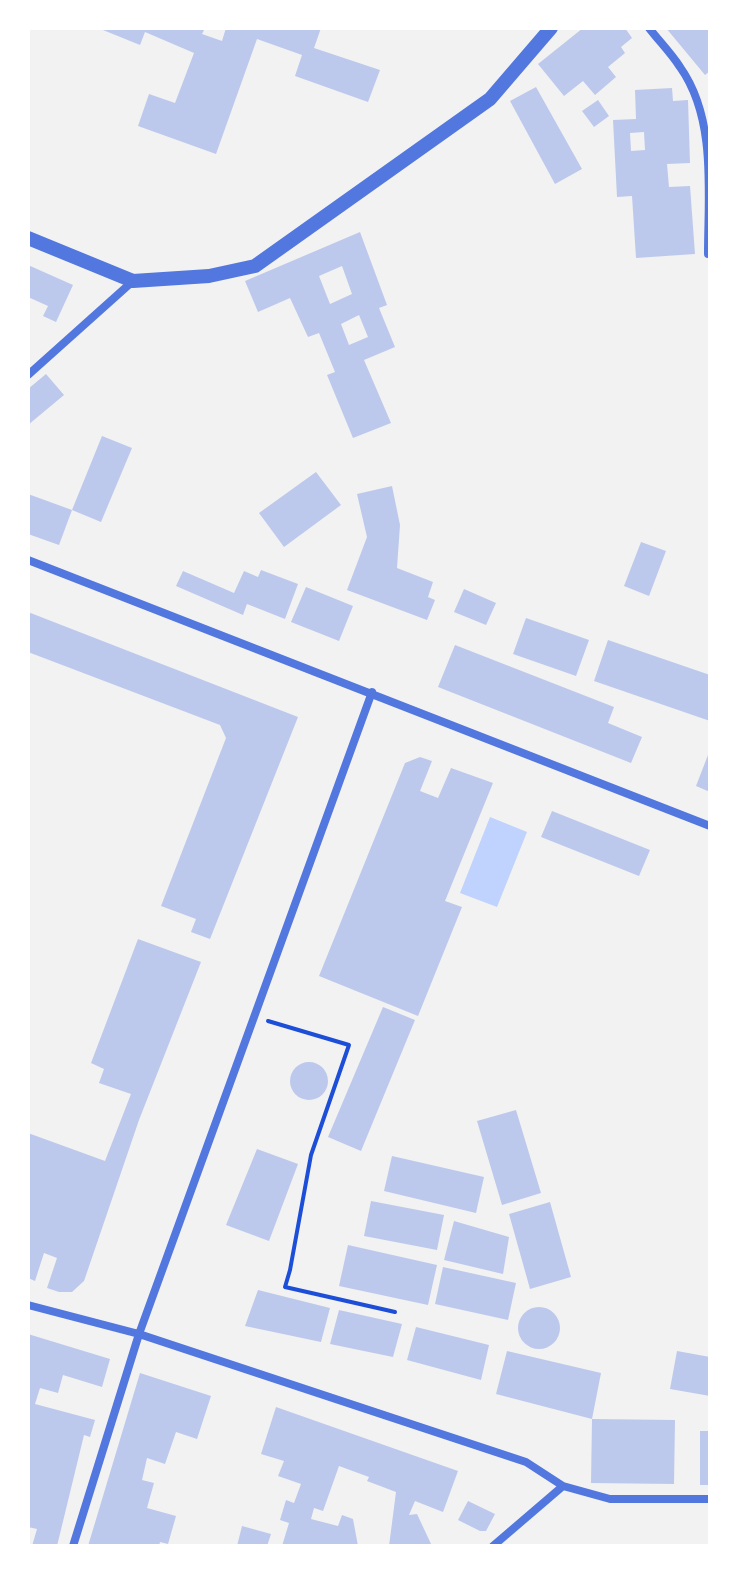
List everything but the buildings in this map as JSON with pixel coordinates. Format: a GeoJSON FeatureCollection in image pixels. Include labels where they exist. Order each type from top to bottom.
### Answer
{"type":"FeatureCollection","features":[{"type":"Feature","properties":{"kind":"street"},"geometry":{"type":"LineString","coordinates":[[28,238],[133,281],[209,276],[255,266],[490,99],[551,28]]}},
{"type":"Feature","properties":{"kind":"street"},"geometry":{"type":"LineString","coordinates":[[649,28],[682,68],[702,114],[708,182],[709,254]]}},
{"type":"Feature","properties":{"kind":"street"},"geometry":{"type":"LineString","coordinates":[[28,375],[133,281]]}},
{"type":"Feature","properties":{"kind":"street"},"geometry":{"type":"LineString","coordinates":[[28,560],[710,826]]}},
{"type":"Feature","properties":{"kind":"street"},"geometry":{"type":"LineString","coordinates":[[73,1546],[139,1334],[372,692]]}},
{"type":"Feature","properties":{"kind":"street"},"geometry":{"type":"LineString","coordinates":[[28,1305],[139,1334],[526,1462],[563,1486],[610,1499],[710,1499]]}},
{"type":"Feature","properties":{"kind":"street"},"geometry":{"type":"LineString","coordinates":[[493,1546],[563,1486]]}},
{"type":"Feature","properties":{"kind":"path"},"geometry":{"type":"LineString","coordinates":[[254,1017],[349,1045],[311,1155],[285,1287],[395,1312]]}},
{"type":"Feature","properties":{"kind":"water"},"geometry":{"type":"Polygon","coordinates":[[[490,817],[527,832],[497,907],[460,893],[490,817]]]}}]}
